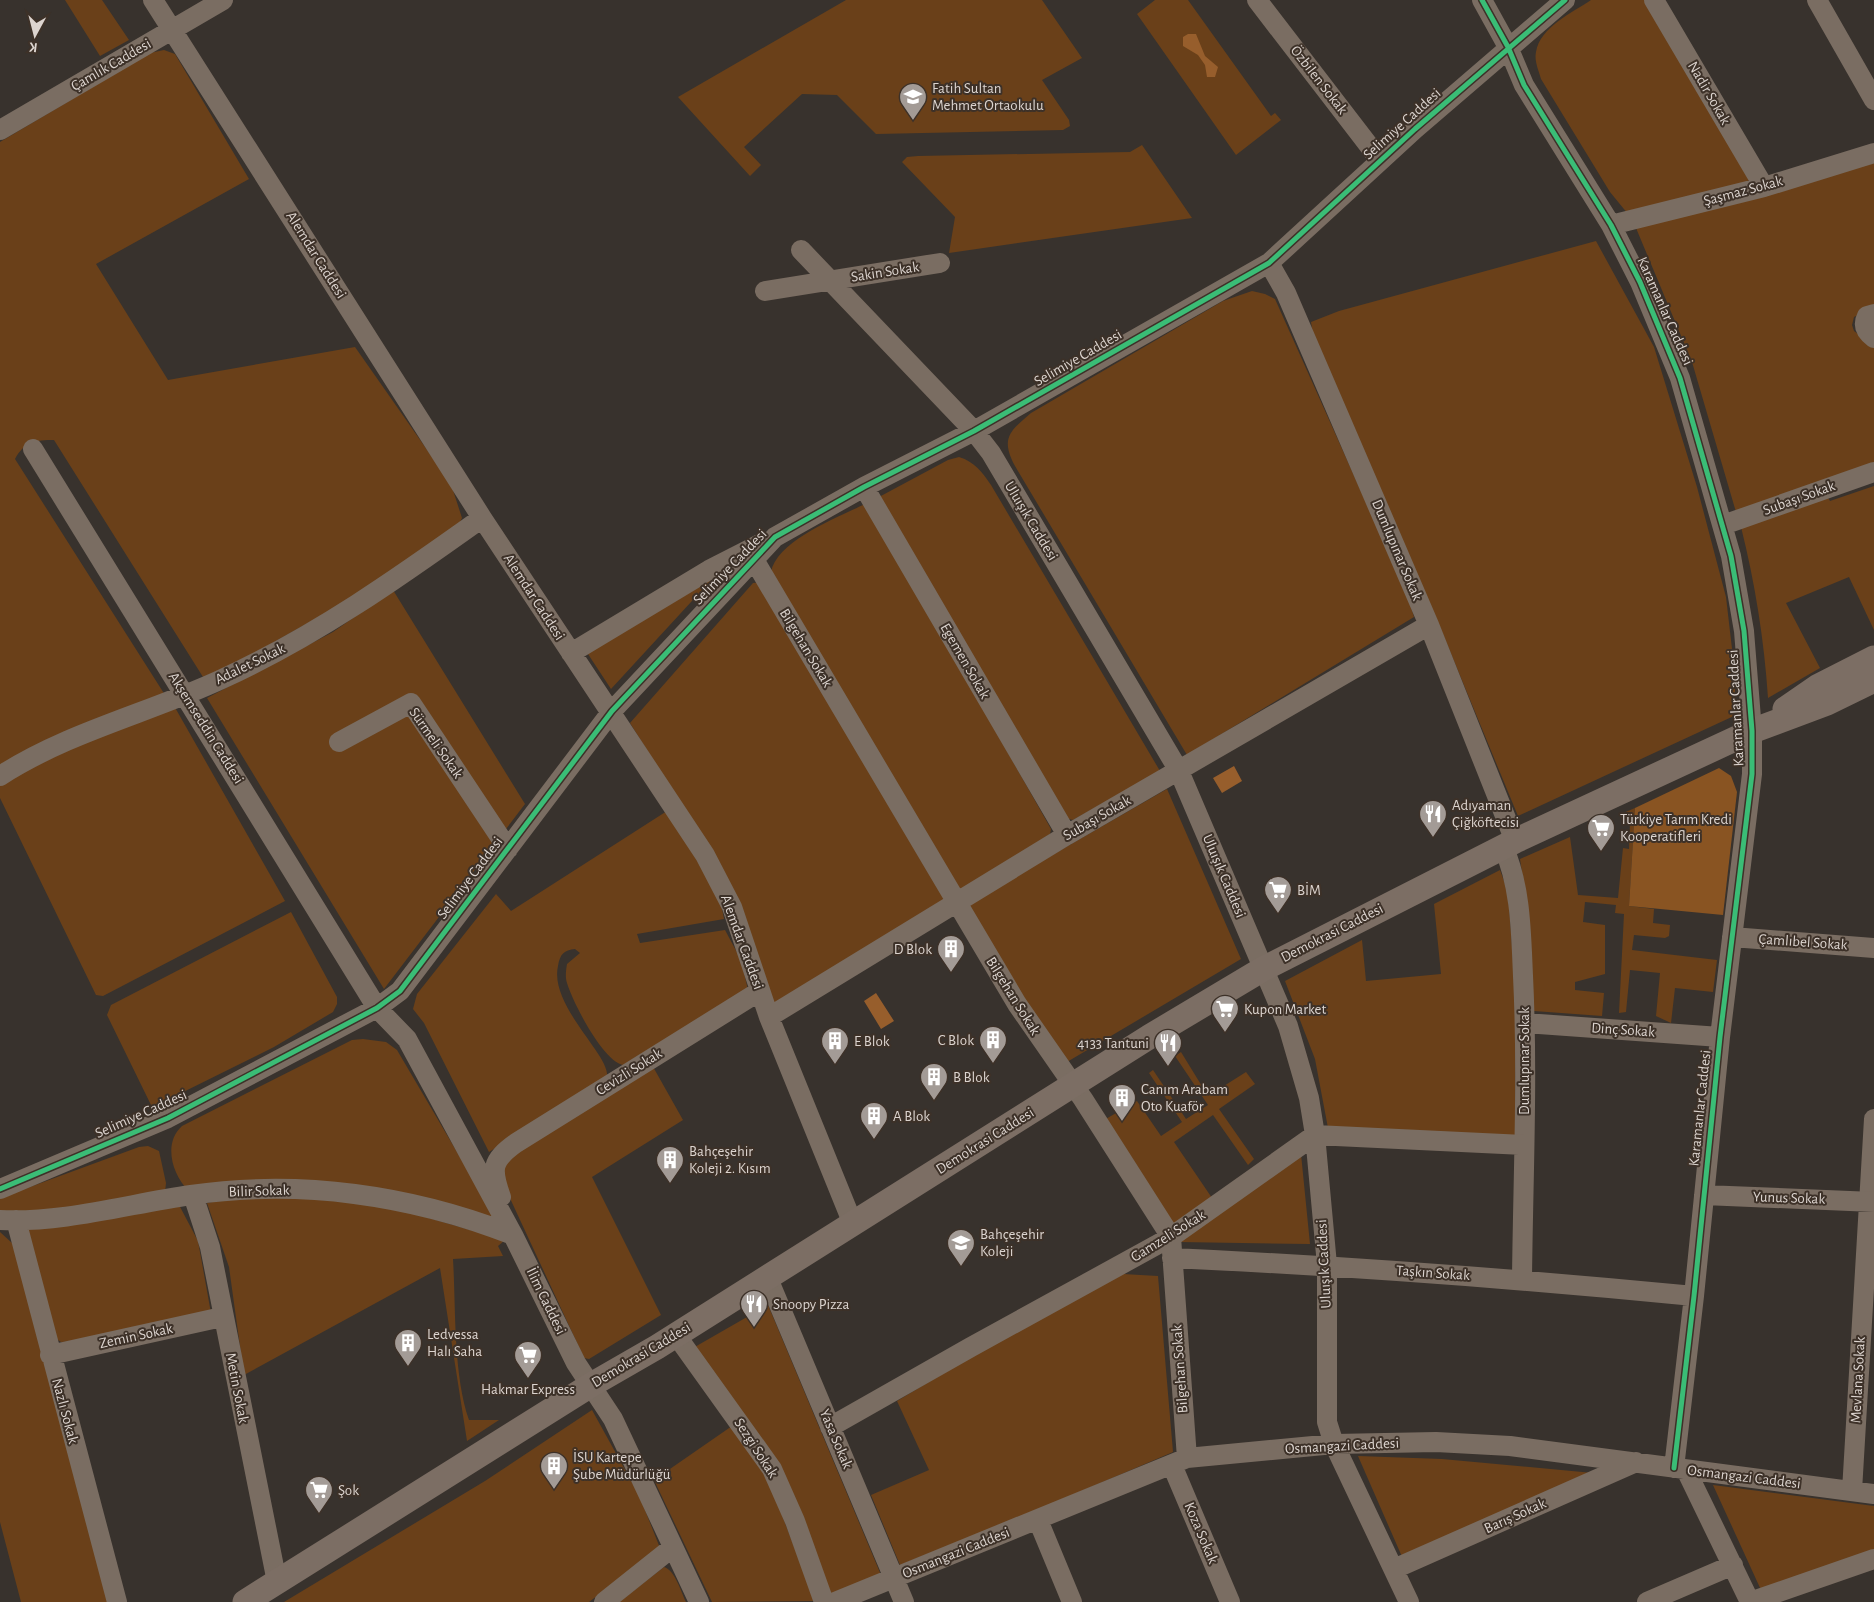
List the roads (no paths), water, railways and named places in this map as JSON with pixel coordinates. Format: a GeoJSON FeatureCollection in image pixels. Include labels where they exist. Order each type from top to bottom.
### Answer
{"type":"FeatureCollection","features":[{"type":"Feature","properties":{"kind":"main road","name":"Demokrasi Caddesi"},"geometry":{"type":"LineString","coordinates":[[1752,731],[1817,687],[1874,658]]}},
{"type":"Feature","properties":{"kind":"main road","name":"Demokrasi Caddesi"},"geometry":{"type":"LineString","coordinates":[[245,1602],[1263,968],[1509,843],[1752,731],[1827,703],[1874,680]]}},
{"type":"Feature","properties":{"kind":"street","name":"Alemdar Caddesi"},"geometry":{"type":"LineString","coordinates":[[153,0],[482,518],[571,653],[612,711],[717,875],[732,907],[769,1017],[853,1224]]}},
{"type":"Feature","properties":{"kind":"street","name":"Çamlık Caddesi"},"geometry":{"type":"LineString","coordinates":[[0,130],[222,0]]}},
{"type":"Feature","properties":{"kind":"street","name":"Özbilen Sokak"},"geometry":{"type":"LineString","coordinates":[[1257,0],[1380,160]]}},
{"type":"Feature","properties":{"kind":"street","name":"Karamanlar Caddesi"},"geometry":{"type":"LineString","coordinates":[[1482,0],[1508,47],[1524,85],[1611,225],[1640,282],[1680,378],[1724,525],[1744,631],[1752,731],[1748,809],[1720,1037],[1694,1296],[1680,1469]]}},
{"type":"Feature","properties":{"kind":"street","name":"Selimiye Caddesi"},"geometry":{"type":"LineString","coordinates":[[0,1189],[168,1118],[378,1008],[400,991],[612,711],[775,536],[864,487],[974,431],[1269,263],[1380,160],[1508,47],[1565,0]]}},
{"type":"Feature","properties":{"kind":"street","name":"Nadir Sokak"},"geometry":{"type":"LineString","coordinates":[[1654,0],[1764,187]]}},
{"type":"Feature","properties":{"kind":"street"},"geometry":{"type":"LineString","coordinates":[[1816,0],[1874,100]]}},
{"type":"Feature","properties":{"kind":"street","name":"Şaşmaz Sokak"},"geometry":{"type":"LineString","coordinates":[[1611,225],[1764,187],[1874,153]]}},
{"type":"Feature","properties":{"kind":"street","name":"Uluışık Caddesi"},"geometry":{"type":"LineString","coordinates":[[801,250],[974,431],[991,453],[1178,771],[1288,1026],[1299,1059],[1315,1135],[1326,1265],[1326,1407],[1334,1444],[1409,1602]]}},
{"type":"Feature","properties":{"kind":"street","name":"Dumlupınar Sokak"},"geometry":{"type":"LineString","coordinates":[[1269,263],[1286,293],[1429,625],[1509,843],[1510,862],[1520,913],[1525,1023],[1522,1279]]}},
{"type":"Feature","properties":{"kind":"street","name":"Sakin Sokak"},"geometry":{"type":"LineString","coordinates":[[765,292],[830,280],[940,264]]}},
{"type":"Feature","properties":{"kind":"street"},"geometry":{"type":"LineString","coordinates":[[1874,314],[1867,316],[1864,322],[1865,329],[1874,338]]}},
{"type":"Feature","properties":{"kind":"street","name":"Akşemseddin Caddesi"},"geometry":{"type":"LineString","coordinates":[[33,449],[378,1008]]}},
{"type":"Feature","properties":{"kind":"street","name":"Subaşı Sokak"},"geometry":{"type":"LineString","coordinates":[[1724,525],[1874,472]]}},
{"type":"Feature","properties":{"kind":"street","name":"Egemen Sokak"},"geometry":{"type":"LineString","coordinates":[[864,487],[1067,835]]}},
{"type":"Feature","properties":{"kind":"street","name":"Adalet Sokak"},"geometry":{"type":"LineString","coordinates":[[0,776],[25,760],[244,668],[321,628],[377,593],[482,518]]}},
{"type":"Feature","properties":{"kind":"street"},"geometry":{"type":"LineString","coordinates":[[571,653],[709,570],[775,536]]}},
{"type":"Feature","properties":{"kind":"street","name":"Bilgehan Sokak"},"geometry":{"type":"LineString","coordinates":[[753,558],[1017,1004],[1073,1086],[1170,1237],[1179,1461]]}},
{"type":"Feature","properties":{"kind":"street","name":"Subaşı Sokak"},"geometry":{"type":"LineString","coordinates":[[769,1017],[1067,835],[1429,625]]}},
{"type":"Feature","properties":{"kind":"street","name":"Sürmeli Sokak"},"geometry":{"type":"LineString","coordinates":[[340,742],[410,702],[508,849]]}},
{"type":"Feature","properties":{"kind":"street","name":"Çamlıbel Sokak"},"geometry":{"type":"LineString","coordinates":[[1732,937],[1874,948]]}},
{"type":"Feature","properties":{"kind":"street","name":"Cevizli Sokak"},"geometry":{"type":"LineString","coordinates":[[513,1235],[510,1216],[495,1176],[495,1164],[499,1155],[760,991]]}},
{"type":"Feature","properties":{"kind":"street","name":"İlim Caddesi"},"geometry":{"type":"LineString","coordinates":[[378,1008],[408,1039],[513,1235],[576,1363],[613,1418],[699,1602]]}},
{"type":"Feature","properties":{"kind":"street","name":"Dinç Sokak"},"geometry":{"type":"LineString","coordinates":[[1525,1023],[1720,1037]]}},
{"type":"Feature","properties":{"kind":"street","name":"Mevlana Sokak"},"geometry":{"type":"LineString","coordinates":[[1852,1491],[1871,1202],[1874,1119]]}},
{"type":"Feature","properties":{"kind":"street"},"geometry":{"type":"LineString","coordinates":[[1315,1135],[1524,1146]]}},
{"type":"Feature","properties":{"kind":"street","name":"Gamzeli Sokak"},"geometry":{"type":"LineString","coordinates":[[830,1427],[1170,1237],[1315,1135]]}},
{"type":"Feature","properties":{"kind":"street","name":"Bilir Sokak"},"geometry":{"type":"LineString","coordinates":[[8,1220],[63,1216],[193,1195],[269,1188],[364,1195],[438,1210],[478,1221],[513,1235]]}},
{"type":"Feature","properties":{"kind":"street","name":"Metin Sokak"},"geometry":{"type":"LineString","coordinates":[[193,1195],[210,1247],[222,1317],[277,1582]]}},
{"type":"Feature","properties":{"kind":"street","name":"Yunus Sokak"},"geometry":{"type":"LineString","coordinates":[[1704,1195],[1871,1202]]}},
{"type":"Feature","properties":{"kind":"street","name":"Nazlı Sokak"},"geometry":{"type":"LineString","coordinates":[[8,1220],[50,1355],[117,1602]]}},
{"type":"Feature","properties":{"kind":"street","name":"Taşkın Sokak"},"geometry":{"type":"LineString","coordinates":[[1172,1258],[1326,1265],[1522,1279],[1694,1296]]}},
{"type":"Feature","properties":{"kind":"street","name":"Yasa Sokak"},"geometry":{"type":"LineString","coordinates":[[767,1276],[904,1602]]}},
{"type":"Feature","properties":{"kind":"street","name":"Zemin Sokak"},"geometry":{"type":"LineString","coordinates":[[50,1355],[222,1317]]}},
{"type":"Feature","properties":{"kind":"street","name":"Sezgi Sokak"},"geometry":{"type":"LineString","coordinates":[[676,1335],[772,1468],[795,1521],[824,1602]]}},
{"type":"Feature","properties":{"kind":"street","name":"Osmangazi Caddesi"},"geometry":{"type":"LineString","coordinates":[[835,1602],[1179,1461],[1334,1444],[1436,1442],[1510,1446],[1874,1494]]}},
{"type":"Feature","properties":{"kind":"street","name":"Koza Sokak"},"geometry":{"type":"LineString","coordinates":[[1179,1461],[1230,1602]]}},
{"type":"Feature","properties":{"kind":"street","name":"Barış Sokak"},"geometry":{"type":"LineString","coordinates":[[1394,1569],[1636,1462]]}},
{"type":"Feature","properties":{"kind":"street"},"geometry":{"type":"LineString","coordinates":[[1680,1469],[1733,1565],[1750,1602],[1874,1559]]}},
{"type":"Feature","properties":{"kind":"street"},"geometry":{"type":"LineString","coordinates":[[1038,1520],[1072,1602]]}},
{"type":"Feature","properties":{"kind":"street"},"geometry":{"type":"LineString","coordinates":[[604,1602],[673,1547]]}},
{"type":"Feature","properties":{"kind":"street"},"geometry":{"type":"LineString","coordinates":[[1647,1602],[1733,1565]]}},
{"type":"Feature","properties":{"kind":"place","name":"Fatih Sultan Mehmet Ortaokulu"},"geometry":{"type":"Point","coordinates":[913,121]}},
{"type":"Feature","properties":{"kind":"place","name":"Adıyaman Çiğköftecisi"},"geometry":{"type":"Point","coordinates":[1433,838]}},
{"type":"Feature","properties":{"kind":"place","name":"Türkiye Tarım Kredi Kooperatifleri"},"geometry":{"type":"Point","coordinates":[1601,852]}},
{"type":"Feature","properties":{"kind":"place","name":"BİM"},"geometry":{"type":"Point","coordinates":[1278,914]}},
{"type":"Feature","properties":{"kind":"place","name":"D Blok"},"geometry":{"type":"Point","coordinates":[951,973]}},
{"type":"Feature","properties":{"kind":"place","name":"Kupon Market"},"geometry":{"type":"Point","coordinates":[1225,1033]}},
{"type":"Feature","properties":{"kind":"place","name":"C Blok"},"geometry":{"type":"Point","coordinates":[993,1064]}},
{"type":"Feature","properties":{"kind":"place","name":"E Blok"},"geometry":{"type":"Point","coordinates":[835,1065]}},
{"type":"Feature","properties":{"kind":"place","name":"4133 Tantuni"},"geometry":{"type":"Point","coordinates":[1168,1067]}},
{"type":"Feature","properties":{"kind":"place","name":"B Blok"},"geometry":{"type":"Point","coordinates":[934,1101]}},
{"type":"Feature","properties":{"kind":"place","name":"Canım Arabam Oto Kuaför"},"geometry":{"type":"Point","coordinates":[1122,1122]}},
{"type":"Feature","properties":{"kind":"place","name":"A Blok"},"geometry":{"type":"Point","coordinates":[874,1140]}},
{"type":"Feature","properties":{"kind":"place","name":"Bahçeşehir Koleji 2. Kısım"},"geometry":{"type":"Point","coordinates":[670,1184]}},
{"type":"Feature","properties":{"kind":"place","name":"Bahçeşehir Koleji"},"geometry":{"type":"Point","coordinates":[961,1267]}},
{"type":"Feature","properties":{"kind":"place","name":"Snoopy Pizza"},"geometry":{"type":"Point","coordinates":[754,1328]}},
{"type":"Feature","properties":{"kind":"place","name":"Ledvessa Halı Saha"},"geometry":{"type":"Point","coordinates":[408,1367]}},
{"type":"Feature","properties":{"kind":"place","name":"Hakmar Express"},"geometry":{"type":"Point","coordinates":[528,1379]}},
{"type":"Feature","properties":{"kind":"place","name":"İSU Kartepe Şube Müdürlüğü"},"geometry":{"type":"Point","coordinates":[554,1490]}},
{"type":"Feature","properties":{"kind":"place","name":"Şok"},"geometry":{"type":"Point","coordinates":[319,1514]}}]}
